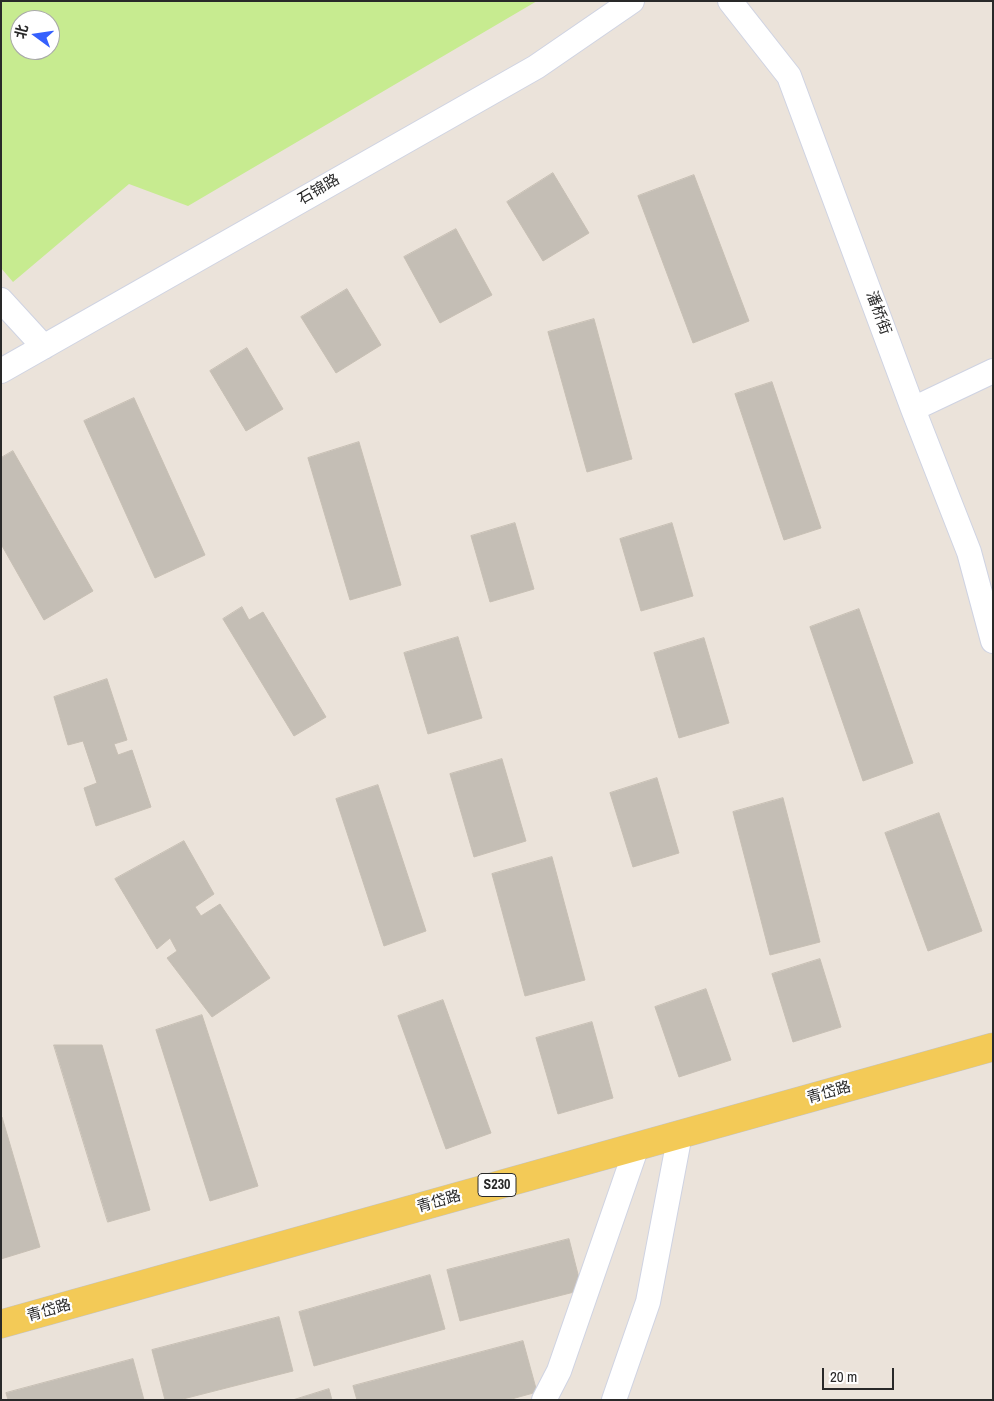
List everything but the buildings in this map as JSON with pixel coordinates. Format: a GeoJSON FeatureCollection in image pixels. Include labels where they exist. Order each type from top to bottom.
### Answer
{"type":"FeatureCollection","features":[{"type":"Feature","properties":{"kind":"main road","name":"青岱路"},"geometry":{"type":"LineString","coordinates":[[1,1324],[993,1047]]}},
{"type":"Feature","properties":{"kind":"street","name":"石锦路"},"geometry":{"type":"LineString","coordinates":[[1,371],[536,66],[632,1]]}},
{"type":"Feature","properties":{"kind":"street","name":"潘桥街"},"geometry":{"type":"LineString","coordinates":[[730,1],[789,76],[913,409],[969,552],[993,640]]}},
{"type":"Feature","properties":{"kind":"street"},"geometry":{"type":"LineString","coordinates":[[1,300],[44,347]]}},
{"type":"Feature","properties":{"kind":"street"},"geometry":{"type":"LineString","coordinates":[[913,409],[993,371]]}},
{"type":"Feature","properties":{"kind":"street"},"geometry":{"type":"LineString","coordinates":[[614,1400],[648,1302],[680,1134]]}},
{"type":"Feature","properties":{"kind":"street"},"geometry":{"type":"LineString","coordinates":[[544,1400],[558,1371],[637,1146]]}},
{"type":"Feature","properties":{"kind":"green space"},"geometry":{"type":"Polygon","coordinates":[[[1,1],[537,1],[188,206],[129,184],[13,282],[1,268],[1,1]]]}}]}
